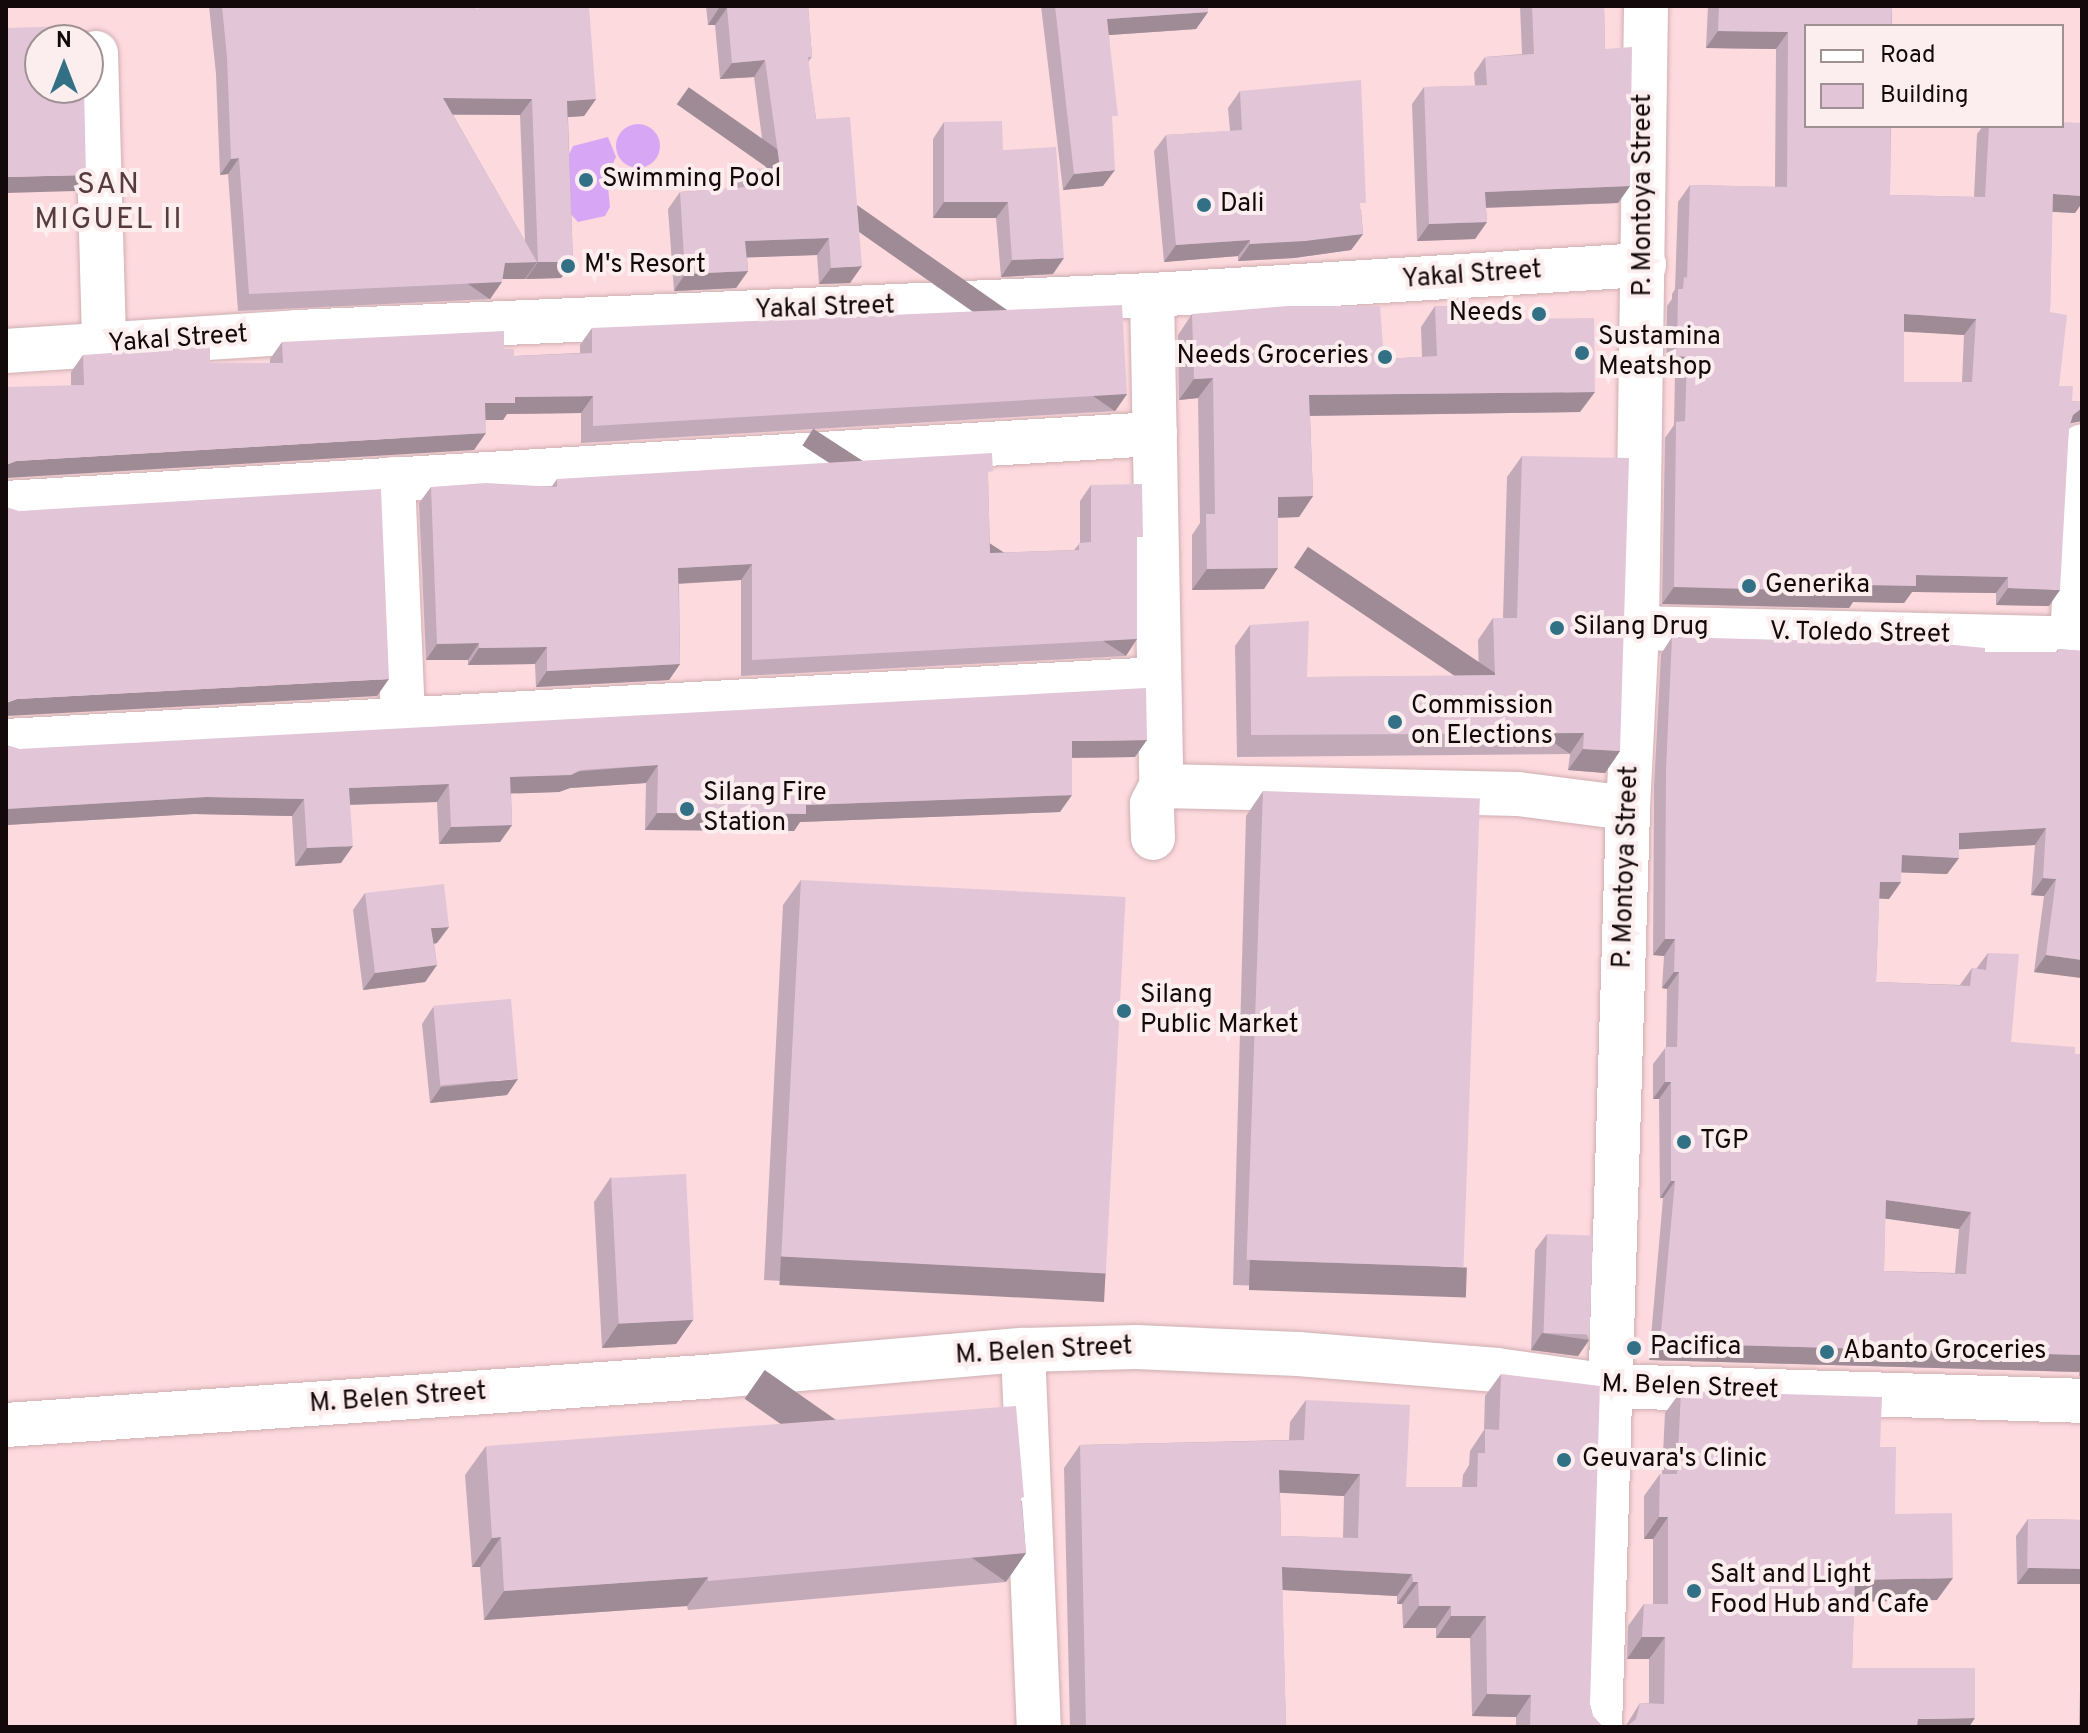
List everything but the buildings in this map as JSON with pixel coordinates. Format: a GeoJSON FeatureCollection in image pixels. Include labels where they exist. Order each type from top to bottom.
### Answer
{"type":"FeatureCollection","features":[{"type":"Feature","properties":{"kind":"street","name":"P. Montoya Street"},"geometry":{"type":"LineString","coordinates":[[1600,1727],[1628,808],[1637,628],[1646,6]]}},
{"type":"Feature","properties":{"kind":"street"},"geometry":{"type":"LineString","coordinates":[[97,104],[104,345]]}},
{"type":"Feature","properties":{"kind":"street","name":"Yakal Street"},"geometry":{"type":"LineString","coordinates":[[6,351],[313,331],[1152,295],[1644,265]]}},
{"type":"Feature","properties":{"kind":"street"},"geometry":{"type":"LineString","coordinates":[[1152,295],[1161,786],[1152,804],[1153,838]]}},
{"type":"Feature","properties":{"kind":"street"},"geometry":{"type":"LineString","coordinates":[[6,503],[1155,434]]}},
{"type":"Feature","properties":{"kind":"street"},"geometry":{"type":"LineString","coordinates":[[2077,639],[2082,446]]}},
{"type":"Feature","properties":{"kind":"street"},"geometry":{"type":"LineString","coordinates":[[393,479],[403,719]]}},
{"type":"Feature","properties":{"kind":"street","name":"V. Toledo Street"},"geometry":{"type":"LineString","coordinates":[[1637,628],[2077,639]]}},
{"type":"Feature","properties":{"kind":"street"},"geometry":{"type":"LineString","coordinates":[[6,741],[1157,679]]}},
{"type":"Feature","properties":{"kind":"street"},"geometry":{"type":"LineString","coordinates":[[1161,786],[1518,794],[1628,808]]}},
{"type":"Feature","properties":{"kind":"street","name":"M. Belen Street"},"geometry":{"type":"LineString","coordinates":[[6,1425],[702,1377],[1023,1350],[1136,1347],[1298,1354],[1497,1370],[1610,1386],[2082,1401]]}},
{"type":"Feature","properties":{"kind":"street"},"geometry":{"type":"LineString","coordinates":[[1023,1350],[1039,1727]]}},
{"type":"Feature","properties":{"kind":"shaded area","name":"Swimming Pool"},"geometry":{"type":"Polygon","coordinates":[[[638,124],[654,130],[660,146],[654,162],[638,168],[622,162],[616,146],[622,130],[638,124]]]}},
{"type":"Feature","properties":{"kind":"shaded area","name":"Swimming Pool"},"geometry":{"type":"Polygon","coordinates":[[[608,137],[616,157],[607,176],[610,207],[605,216],[578,222],[566,209],[566,161],[573,146],[608,137]]]}},
{"type":"Feature","properties":{"kind":"place","name":"Swimming Pool"},"geometry":{"type":"Point","coordinates":[586,180]}},
{"type":"Feature","properties":{"kind":"place","name":"Dali"},"geometry":{"type":"Point","coordinates":[1204,205]}},
{"type":"Feature","properties":{"kind":"place","name":"M's Resort"},"geometry":{"type":"Point","coordinates":[568,266]}},
{"type":"Feature","properties":{"kind":"place","name":"Needs"},"geometry":{"type":"Point","coordinates":[1539,314]}},
{"type":"Feature","properties":{"kind":"place","name":"Sustamina Meatshop"},"geometry":{"type":"Point","coordinates":[1582,353]}},
{"type":"Feature","properties":{"kind":"place","name":"Needs Groceries"},"geometry":{"type":"Point","coordinates":[1385,357]}},
{"type":"Feature","properties":{"kind":"place","name":"Generika"},"geometry":{"type":"Point","coordinates":[1749,586]}},
{"type":"Feature","properties":{"kind":"place","name":"Silang Drug"},"geometry":{"type":"Point","coordinates":[1557,628]}},
{"type":"Feature","properties":{"kind":"place","name":"Commission on Elections"},"geometry":{"type":"Point","coordinates":[1395,722]}},
{"type":"Feature","properties":{"kind":"place","name":"Silang Fire Station"},"geometry":{"type":"Point","coordinates":[687,809]}},
{"type":"Feature","properties":{"kind":"place","name":"Silang Public Market"},"geometry":{"type":"Point","coordinates":[1124,1011]}},
{"type":"Feature","properties":{"kind":"place","name":"TGP"},"geometry":{"type":"Point","coordinates":[1684,1142]}},
{"type":"Feature","properties":{"kind":"place","name":"Pacifica"},"geometry":{"type":"Point","coordinates":[1634,1348]}},
{"type":"Feature","properties":{"kind":"place","name":"Abanto Groceries"},"geometry":{"type":"Point","coordinates":[1827,1352]}},
{"type":"Feature","properties":{"kind":"place","name":"Geuvara's Clinic"},"geometry":{"type":"Point","coordinates":[1564,1460]}},
{"type":"Feature","properties":{"kind":"place","name":"Salt and Light Food Hub and Cafe"},"geometry":{"type":"Point","coordinates":[1694,1591]}},
{"type":"Feature","properties":{"kind":"district","name":"SAN MIGUEL II"},"geometry":{"type":"Point","coordinates":[109,203]}}]}
